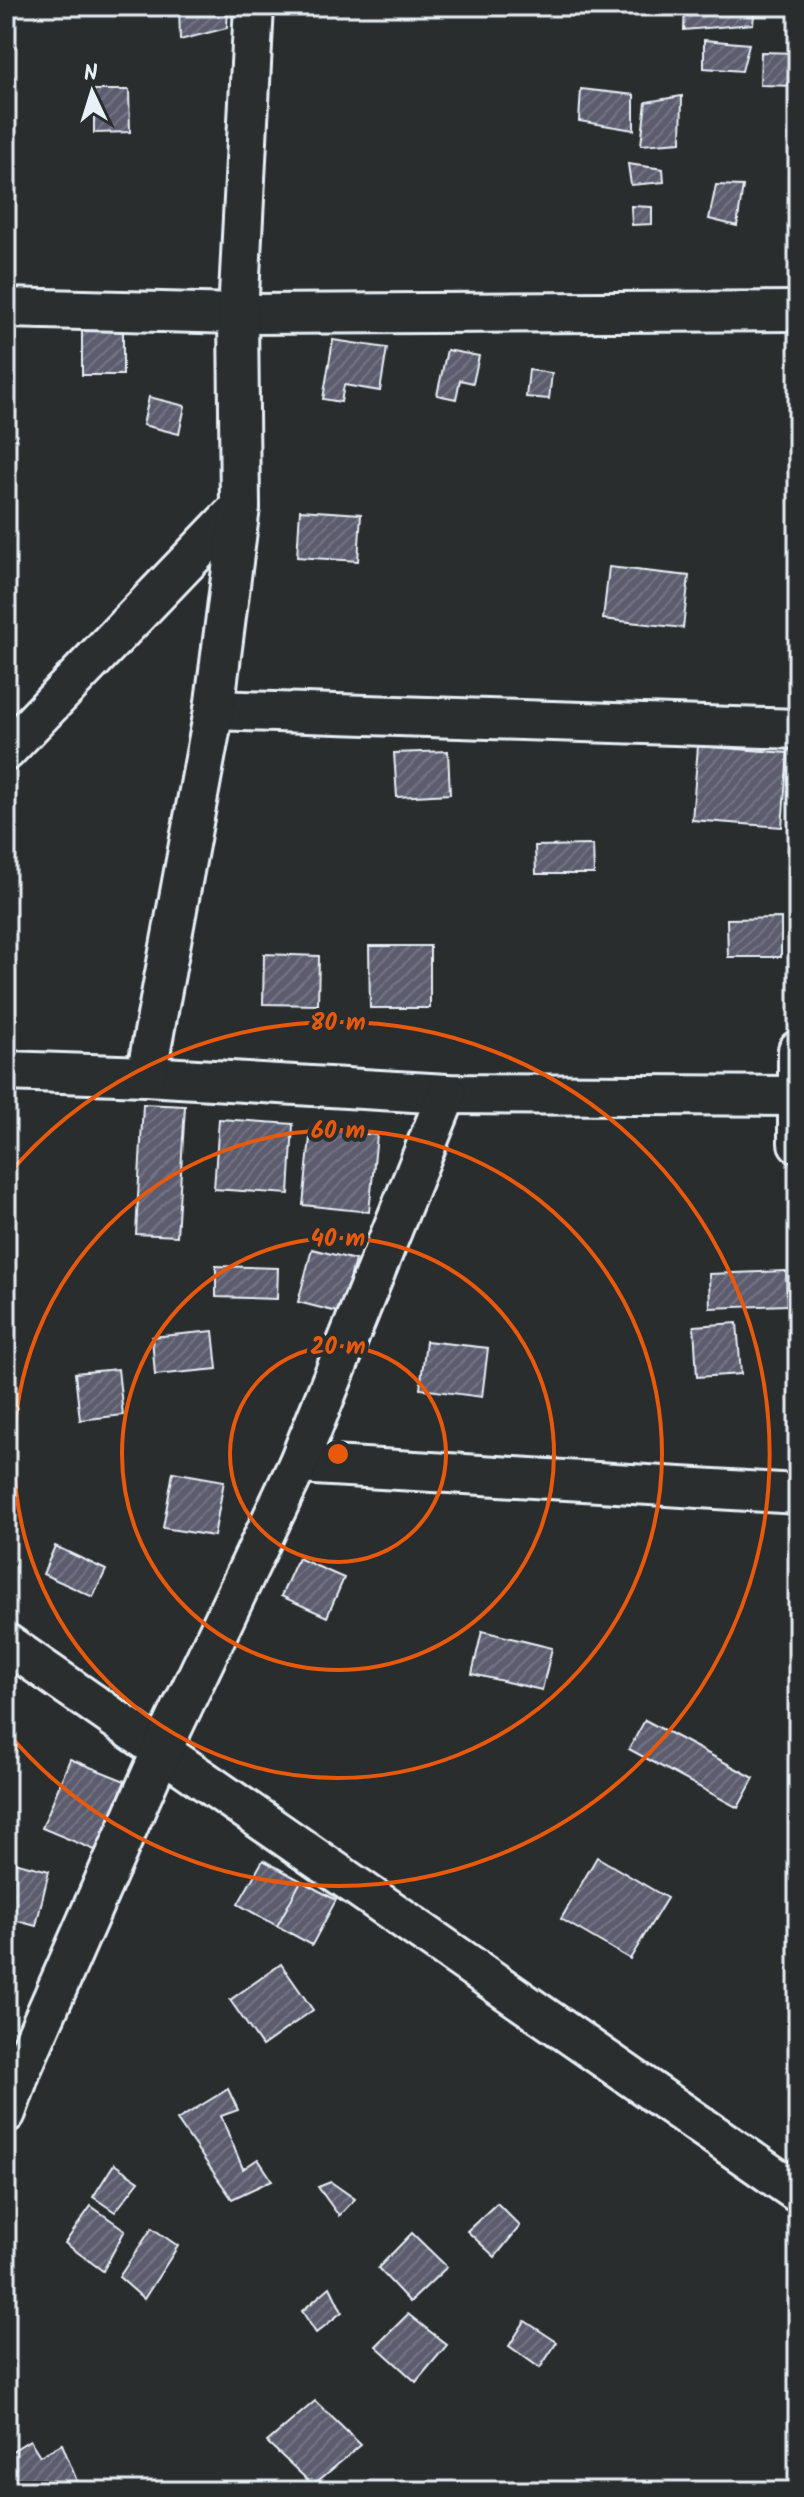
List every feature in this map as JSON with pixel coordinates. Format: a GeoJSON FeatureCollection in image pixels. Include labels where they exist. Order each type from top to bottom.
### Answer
{"type":"FeatureCollection","features":[{"type":"Feature","properties":{"kind":"street"},"geometry":{"type":"LineString","coordinates":[[146,1076],[214,710],[240,507],[238,314],[254,6]]}},
{"type":"Feature","properties":{"kind":"street"},"geometry":{"type":"LineString","coordinates":[[6,308],[238,314],[798,311]]}},
{"type":"Feature","properties":{"kind":"street"},"geometry":{"type":"LineString","coordinates":[[6,751],[240,507]]}},
{"type":"Feature","properties":{"kind":"street"},"geometry":{"type":"LineString","coordinates":[[214,710],[798,729]]}},
{"type":"Feature","properties":{"kind":"street"},"geometry":{"type":"LineString","coordinates":[[798,1050],[798,1143]]}},
{"type":"Feature","properties":{"kind":"street"},"geometry":{"type":"LineString","coordinates":[[6,1071],[447,1094],[797,1096]]}},
{"type":"Feature","properties":{"kind":"street"},"geometry":{"type":"LineString","coordinates":[[6,2113],[22,2068],[162,1750],[298,1464],[447,1094]]}},
{"type":"Feature","properties":{"kind":"street"},"geometry":{"type":"LineString","coordinates":[[298,1464],[798,1494]]}},
{"type":"Feature","properties":{"kind":"street"},"geometry":{"type":"LineString","coordinates":[[6,1643],[798,2193]]}},
{"type":"Feature","properties":{"kind":"building"},"geometry":{"type":"Polygon","coordinates":[[[179,6],[228,6],[227,28],[180,40],[179,6]]]}},
{"type":"Feature","properties":{"kind":"building"},"geometry":{"type":"Polygon","coordinates":[[[685,6],[755,6],[753,24],[684,30],[685,6]]]}},
{"type":"Feature","properties":{"kind":"building"},"geometry":{"type":"Polygon","coordinates":[[[704,40],[749,44],[742,71],[704,68],[704,40]]]}},
{"type":"Feature","properties":{"kind":"building"},"geometry":{"type":"Polygon","coordinates":[[[761,52],[798,53],[796,86],[760,85],[761,52]]]}},
{"type":"Feature","properties":{"kind":"building"},"geometry":{"type":"Polygon","coordinates":[[[581,89],[634,95],[634,130],[579,121],[581,89]]]}},
{"type":"Feature","properties":{"kind":"building"},"geometry":{"type":"Polygon","coordinates":[[[94,90],[129,90],[130,132],[94,133],[94,90]]]}},
{"type":"Feature","properties":{"kind":"building"},"geometry":{"type":"Polygon","coordinates":[[[682,96],[681,142],[641,145],[646,102],[682,96]]]}},
{"type":"Feature","properties":{"kind":"building"},"geometry":{"type":"Polygon","coordinates":[[[628,164],[663,169],[664,182],[631,185],[628,164]]]}},
{"type":"Feature","properties":{"kind":"building"},"geometry":{"type":"Polygon","coordinates":[[[716,185],[743,186],[737,226],[709,219],[716,185]]]}},
{"type":"Feature","properties":{"kind":"building"},"geometry":{"type":"Polygon","coordinates":[[[631,206],[652,207],[652,224],[632,225],[631,206]]]}},
{"type":"Feature","properties":{"kind":"building"},"geometry":{"type":"Polygon","coordinates":[[[82,325],[123,325],[123,375],[82,375],[82,325]]]}},
{"type":"Feature","properties":{"kind":"building"},"geometry":{"type":"Polygon","coordinates":[[[333,340],[387,348],[380,391],[344,385],[341,402],[323,399],[333,340]]]}},
{"type":"Feature","properties":{"kind":"building"},"geometry":{"type":"Polygon","coordinates":[[[447,350],[479,356],[473,383],[460,380],[456,399],[437,395],[447,350]]]}},
{"type":"Feature","properties":{"kind":"building"},"geometry":{"type":"Polygon","coordinates":[[[529,370],[552,373],[549,399],[526,397],[529,370]]]}},
{"type":"Feature","properties":{"kind":"building"},"geometry":{"type":"Polygon","coordinates":[[[149,397],[185,406],[179,434],[143,425],[149,397]]]}},
{"type":"Feature","properties":{"kind":"building"},"geometry":{"type":"Polygon","coordinates":[[[300,510],[361,514],[358,561],[297,557],[300,510]]]}},
{"type":"Feature","properties":{"kind":"building"},"geometry":{"type":"Polygon","coordinates":[[[609,567],[689,576],[683,628],[603,619],[609,567]]]}},
{"type":"Feature","properties":{"kind":"building"},"geometry":{"type":"Polygon","coordinates":[[[698,746],[788,753],[782,827],[692,820],[698,746]]]}},
{"type":"Feature","properties":{"kind":"building"},"geometry":{"type":"Polygon","coordinates":[[[448,751],[450,794],[397,797],[394,753],[448,751]]]}},
{"type":"Feature","properties":{"kind":"building"},"geometry":{"type":"Polygon","coordinates":[[[593,845],[594,874],[536,874],[535,846],[593,845]]]}},
{"type":"Feature","properties":{"kind":"building"},"geometry":{"type":"Polygon","coordinates":[[[781,918],[781,957],[728,957],[727,919],[781,918]]]}},
{"type":"Feature","properties":{"kind":"building"},"geometry":{"type":"Polygon","coordinates":[[[369,946],[430,946],[430,1008],[370,1008],[369,946]]]}},
{"type":"Feature","properties":{"kind":"building"},"geometry":{"type":"Polygon","coordinates":[[[264,954],[319,956],[318,1005],[263,1004],[264,954]]]}},
{"type":"Feature","properties":{"kind":"building"},"geometry":{"type":"Polygon","coordinates":[[[143,1104],[185,1106],[177,1236],[136,1234],[143,1104]]]}},
{"type":"Feature","properties":{"kind":"building"},"geometry":{"type":"Polygon","coordinates":[[[219,1119],[293,1124],[289,1194],[214,1189],[219,1119]]]}},
{"type":"Feature","properties":{"kind":"building"},"geometry":{"type":"Polygon","coordinates":[[[311,1128],[377,1135],[369,1212],[303,1205],[311,1128]]]}},
{"type":"Feature","properties":{"kind":"building"},"geometry":{"type":"Polygon","coordinates":[[[312,1249],[355,1260],[341,1313],[298,1302],[312,1249]]]}},
{"type":"Feature","properties":{"kind":"building"},"geometry":{"type":"Polygon","coordinates":[[[216,1266],[278,1268],[277,1299],[216,1297],[216,1266]]]}},
{"type":"Feature","properties":{"kind":"building"},"geometry":{"type":"Polygon","coordinates":[[[786,1271],[787,1305],[710,1308],[709,1274],[786,1271]]]}},
{"type":"Feature","properties":{"kind":"building"},"geometry":{"type":"Polygon","coordinates":[[[737,1323],[741,1374],[697,1377],[694,1326],[737,1323]]]}},
{"type":"Feature","properties":{"kind":"building"},"geometry":{"type":"Polygon","coordinates":[[[213,1331],[217,1369],[155,1375],[152,1337],[213,1331]]]}},
{"type":"Feature","properties":{"kind":"building"},"geometry":{"type":"Polygon","coordinates":[[[426,1341],[488,1348],[482,1397],[420,1389],[426,1341]]]}},
{"type":"Feature","properties":{"kind":"building"},"geometry":{"type":"Polygon","coordinates":[[[118,1369],[123,1415],[80,1420],[75,1373],[118,1369]]]}},
{"type":"Feature","properties":{"kind":"building"},"geometry":{"type":"Polygon","coordinates":[[[173,1472],[224,1481],[214,1536],[163,1528],[173,1472]]]}},
{"type":"Feature","properties":{"kind":"building"},"geometry":{"type":"Polygon","coordinates":[[[55,1546],[106,1570],[93,1597],[43,1574],[55,1546]]]}},
{"type":"Feature","properties":{"kind":"building"},"geometry":{"type":"Polygon","coordinates":[[[298,1558],[344,1578],[327,1617],[281,1596],[298,1558]]]}},
{"type":"Feature","properties":{"kind":"building"},"geometry":{"type":"Polygon","coordinates":[[[482,1631],[552,1648],[542,1690],[472,1674],[482,1631]]]}},
{"type":"Feature","properties":{"kind":"building"},"geometry":{"type":"Polygon","coordinates":[[[645,1720],[754,1778],[738,1808],[629,1749],[645,1720]]]}},
{"type":"Feature","properties":{"kind":"building"},"geometry":{"type":"Polygon","coordinates":[[[70,1759],[125,1781],[97,1851],[42,1828],[70,1759]]]}},
{"type":"Feature","properties":{"kind":"building"},"geometry":{"type":"Polygon","coordinates":[[[597,1857],[667,1898],[630,1959],[561,1919],[597,1857]]]}},
{"type":"Feature","properties":{"kind":"building"},"geometry":{"type":"Polygon","coordinates":[[[6,1860],[49,1871],[36,1926],[6,1918],[6,1860]]]}},
{"type":"Feature","properties":{"kind":"building"},"geometry":{"type":"Polygon","coordinates":[[[263,1860],[303,1882],[277,1926],[238,1904],[263,1860]]]}},
{"type":"Feature","properties":{"kind":"building"},"geometry":{"type":"Polygon","coordinates":[[[301,1881],[336,1900],[312,1945],[277,1926],[301,1881]]]}},
{"type":"Feature","properties":{"kind":"building"},"geometry":{"type":"Polygon","coordinates":[[[281,1964],[313,2010],[262,2046],[230,2000],[281,1964]]]}},
{"type":"Feature","properties":{"kind":"building"},"geometry":{"type":"Polygon","coordinates":[[[228,2089],[238,2110],[221,2116],[243,2169],[258,2159],[272,2180],[232,2199],[177,2120],[228,2089]]]}},
{"type":"Feature","properties":{"kind":"building"},"geometry":{"type":"Polygon","coordinates":[[[114,2164],[139,2181],[115,2212],[93,2197],[114,2164]]]}},
{"type":"Feature","properties":{"kind":"building"},"geometry":{"type":"Polygon","coordinates":[[[331,2182],[355,2199],[339,2216],[318,2187],[331,2182]]]}},
{"type":"Feature","properties":{"kind":"building"},"geometry":{"type":"Polygon","coordinates":[[[497,2203],[520,2226],[495,2257],[467,2231],[497,2203]]]}},
{"type":"Feature","properties":{"kind":"building"},"geometry":{"type":"Polygon","coordinates":[[[91,2206],[125,2230],[103,2271],[65,2243],[91,2206]]]}},
{"type":"Feature","properties":{"kind":"building"},"geometry":{"type":"Polygon","coordinates":[[[152,2228],[178,2246],[144,2299],[119,2277],[152,2228]]]}},
{"type":"Feature","properties":{"kind":"building"},"geometry":{"type":"Polygon","coordinates":[[[412,2233],[447,2267],[410,2302],[378,2268],[412,2233]]]}},
{"type":"Feature","properties":{"kind":"building"},"geometry":{"type":"Polygon","coordinates":[[[330,2287],[342,2312],[316,2333],[302,2311],[330,2287]]]}},
{"type":"Feature","properties":{"kind":"building"},"geometry":{"type":"Polygon","coordinates":[[[408,2314],[447,2345],[416,2382],[376,2346],[408,2314]]]}},
{"type":"Feature","properties":{"kind":"building"},"geometry":{"type":"Polygon","coordinates":[[[525,2321],[557,2342],[540,2368],[509,2346],[525,2321]]]}},
{"type":"Feature","properties":{"kind":"building"},"geometry":{"type":"Polygon","coordinates":[[[315,2401],[361,2445],[313,2485],[267,2442],[315,2401]]]}},
{"type":"Feature","properties":{"kind":"building"},"geometry":{"type":"Polygon","coordinates":[[[30,2440],[40,2456],[62,2444],[81,2491],[6,2491],[6,2455],[30,2440]]]}}]}
